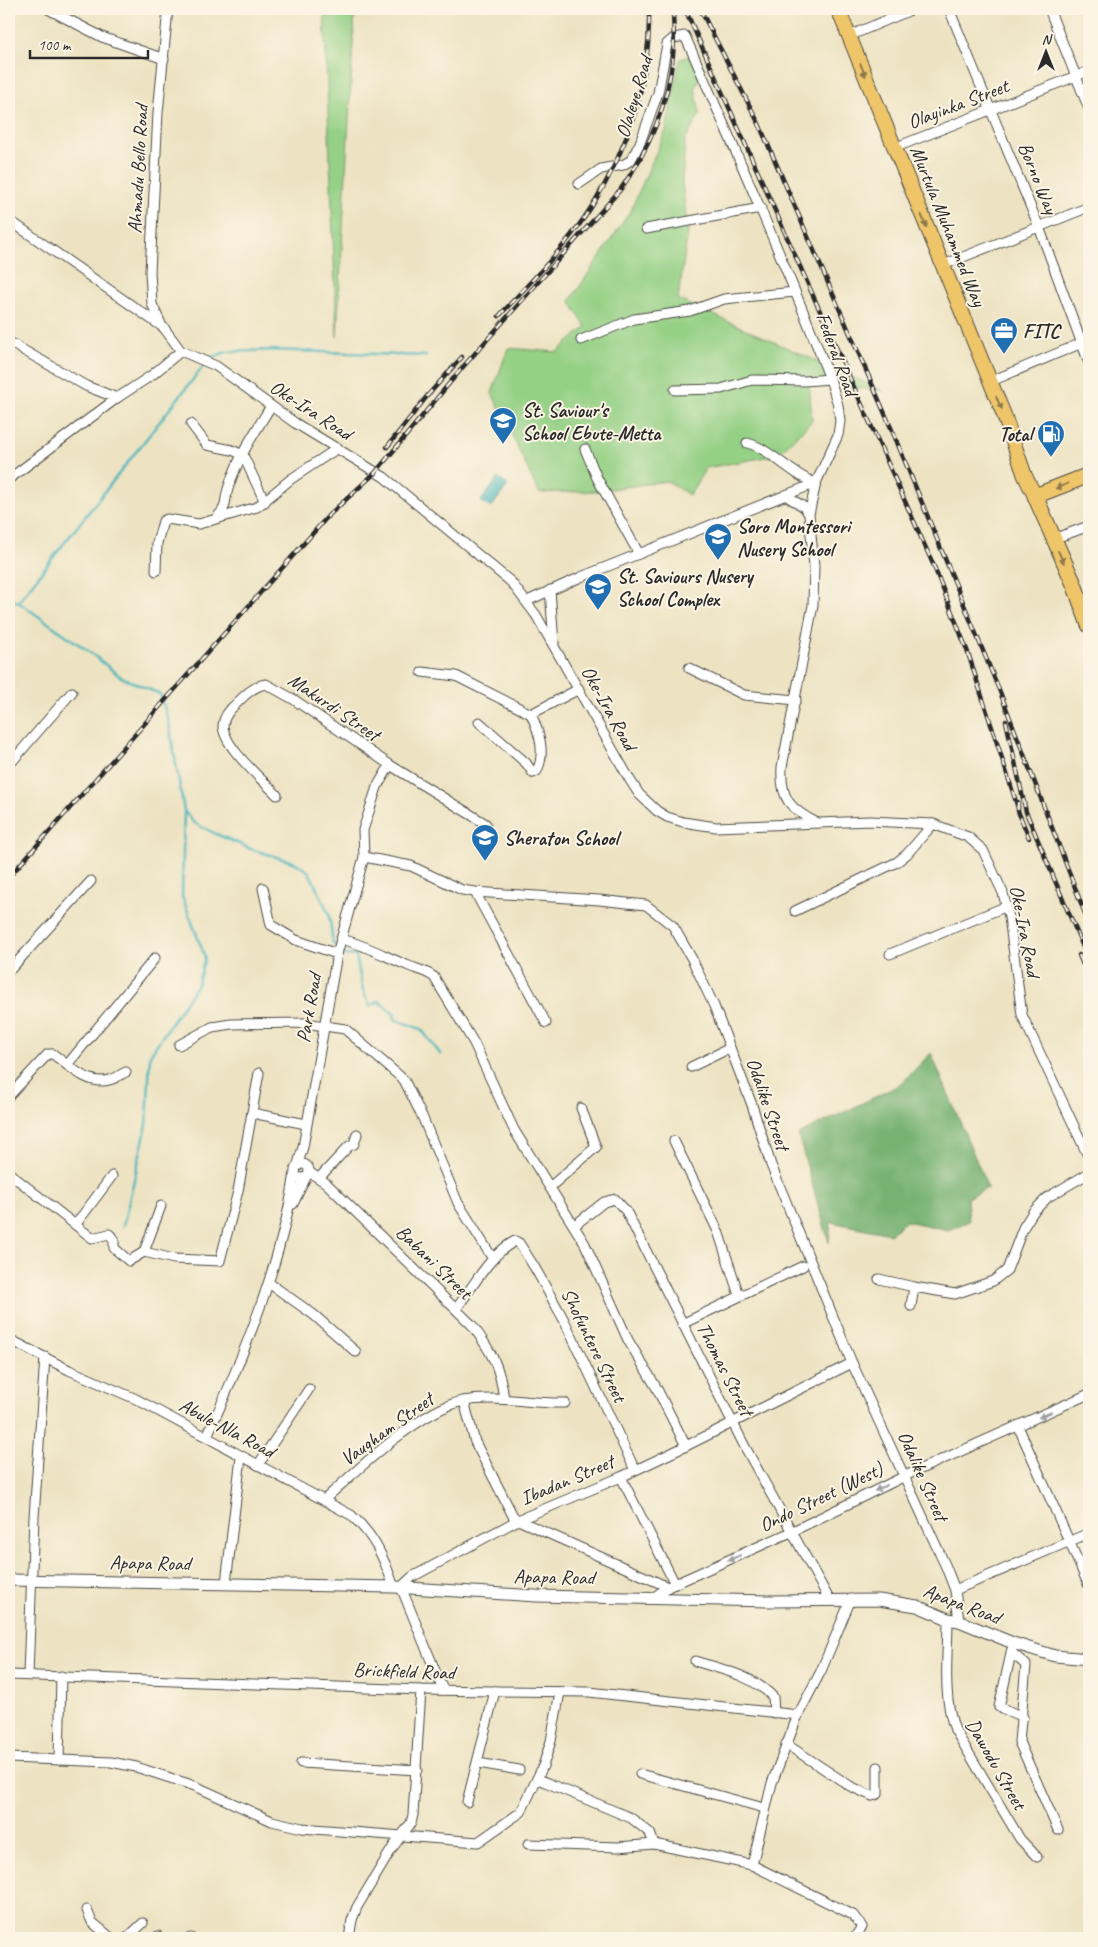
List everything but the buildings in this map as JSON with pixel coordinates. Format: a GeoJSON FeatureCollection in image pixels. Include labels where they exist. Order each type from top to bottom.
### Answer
{"type":"FeatureCollection","features":[{"type":"Feature","properties":{"kind":"highway"},"geometry":{"type":"LineString","coordinates":[[1035,496],[1089,475]]}},
{"type":"Feature","properties":{"kind":"highway","name":"Murtula Muhammed Way"},"geometry":{"type":"LineString","coordinates":[[1035,496],[1089,625]]}},
{"type":"Feature","properties":{"kind":"main road","name":"Murtula Muhammed Way"},"geometry":{"type":"LineString","coordinates":[[838,9],[1004,415],[1025,476],[1035,496]]}},
{"type":"Feature","properties":{"kind":"street"},"geometry":{"type":"LineString","coordinates":[[48,9],[102,37],[164,59]]}},
{"type":"Feature","properties":{"kind":"street","name":"Ahmadu Bello Road"},"geometry":{"type":"LineString","coordinates":[[164,328],[153,308],[150,272],[158,113],[168,9]]}},
{"type":"Feature","properties":{"kind":"street"},"geometry":{"type":"LineString","coordinates":[[849,36],[912,9]]}},
{"type":"Feature","properties":{"kind":"street","name":"Borno Way"},"geometry":{"type":"LineString","coordinates":[[950,9],[1085,342],[1089,363]]}},
{"type":"Feature","properties":{"kind":"street"},"geometry":{"type":"LineString","coordinates":[[1049,9],[1089,109]]}},
{"type":"Feature","properties":{"kind":"street","name":"Federal Road"},"geometry":{"type":"LineString","coordinates":[[667,44],[674,38],[685,36],[705,78],[761,208],[830,379],[838,404],[840,421],[838,435],[816,483],[809,514],[814,566],[813,605],[782,768],[781,784],[786,800],[797,812],[817,823]]}},
{"type":"Feature","properties":{"kind":"street","name":"Olaleye Road"},"geometry":{"type":"LineString","coordinates":[[579,184],[601,169],[623,165],[631,160],[658,93],[667,44]]}},
{"type":"Feature","properties":{"kind":"street","name":"Olayinka Street"},"geometry":{"type":"LineString","coordinates":[[894,148],[1089,71]]}},
{"type":"Feature","properties":{"kind":"street"},"geometry":{"type":"LineString","coordinates":[[943,265],[1089,207]]}},
{"type":"Feature","properties":{"kind":"street"},"geometry":{"type":"LineString","coordinates":[[646,229],[761,208]]}},
{"type":"Feature","properties":{"kind":"street","name":"Oke-Ira Road"},"geometry":{"type":"LineString","coordinates":[[9,220],[164,328],[180,351],[216,366],[271,406],[384,477],[460,542],[495,567],[527,602],[555,647],[639,794],[667,817],[716,827],[870,821],[932,824],[958,832],[983,850],[996,875],[1007,906],[1022,1015],[1089,1158]]}},
{"type":"Feature","properties":{"kind":"street"},"geometry":{"type":"LineString","coordinates":[[581,340],[634,319],[690,311],[724,299],[795,292]]}},
{"type":"Feature","properties":{"kind":"street"},"geometry":{"type":"LineString","coordinates":[[9,342],[86,386],[117,398]]}},
{"type":"Feature","properties":{"kind":"street"},"geometry":{"type":"LineString","coordinates":[[989,382],[1085,342]]}},
{"type":"Feature","properties":{"kind":"street"},"geometry":{"type":"LineString","coordinates":[[9,479],[117,398],[152,375],[180,351]]}},
{"type":"Feature","properties":{"kind":"street"},"geometry":{"type":"LineString","coordinates":[[675,390],[721,389],[752,380],[805,382],[830,379]]}},
{"type":"Feature","properties":{"kind":"street"},"geometry":{"type":"LineString","coordinates":[[216,518],[225,509],[228,489],[250,439],[271,406]]}},
{"type":"Feature","properties":{"kind":"street"},"geometry":{"type":"LineString","coordinates":[[191,424],[207,446],[232,450],[243,456],[265,502]]}},
{"type":"Feature","properties":{"kind":"street"},"geometry":{"type":"LineString","coordinates":[[747,442],[758,446],[776,460],[816,483]]}},
{"type":"Feature","properties":{"kind":"street"},"geometry":{"type":"LineString","coordinates":[[156,571],[158,543],[163,522],[167,519],[200,524],[243,512],[265,502],[291,479],[338,448]]}},
{"type":"Feature","properties":{"kind":"street"},"geometry":{"type":"LineString","coordinates":[[585,449],[597,478],[639,554]]}},
{"type":"Feature","properties":{"kind":"street"},"geometry":{"type":"LineString","coordinates":[[527,602],[581,577],[816,483]]}},
{"type":"Feature","properties":{"kind":"street"},"geometry":{"type":"LineString","coordinates":[[785,495],[804,507],[809,514]]}},
{"type":"Feature","properties":{"kind":"street"},"geometry":{"type":"LineString","coordinates":[[1053,539],[1089,526]]}},
{"type":"Feature","properties":{"kind":"street"},"geometry":{"type":"LineString","coordinates":[[550,590],[555,647]]}},
{"type":"Feature","properties":{"kind":"street"},"geometry":{"type":"LineString","coordinates":[[689,668],[744,695],[796,700]]}},
{"type":"Feature","properties":{"kind":"street"},"geometry":{"type":"LineString","coordinates":[[422,672],[456,676],[531,714],[539,733],[541,752],[541,763],[537,772],[533,772],[526,762],[479,722]]}},
{"type":"Feature","properties":{"kind":"street","name":"Makurdi Street"},"geometry":{"type":"LineString","coordinates":[[277,795],[236,752],[227,738],[223,726],[226,716],[235,705],[258,686],[266,684],[281,692],[390,765],[486,824]]}},
{"type":"Feature","properties":{"kind":"street"},"geometry":{"type":"LineString","coordinates":[[531,714],[579,689]]}},
{"type":"Feature","properties":{"kind":"street"},"geometry":{"type":"LineString","coordinates":[[9,765],[72,692]]}},
{"type":"Feature","properties":{"kind":"street","name":"Park Road"},"geometry":{"type":"LineString","coordinates":[[207,1436],[269,1283],[290,1209],[339,946],[364,857],[363,830],[377,787],[390,765]]}},
{"type":"Feature","properties":{"kind":"street"},"geometry":{"type":"LineString","coordinates":[[795,911],[897,862],[908,854],[932,824]]}},
{"type":"Feature","properties":{"kind":"street","name":"Odalike Street"},"geometry":{"type":"LineString","coordinates":[[364,857],[411,866],[462,890],[580,898],[646,905],[673,926],[696,967],[730,1048],[752,1105],[771,1165],[852,1363],[956,1590],[954,1620]]}},
{"type":"Feature","properties":{"kind":"street"},"geometry":{"type":"LineString","coordinates":[[9,971],[91,881]]}},
{"type":"Feature","properties":{"kind":"street"},"geometry":{"type":"LineString","coordinates":[[263,888],[270,925],[291,937],[339,946],[364,944],[410,967],[426,971],[434,977],[474,1043],[502,1106],[550,1188],[575,1225],[628,1340],[656,1387],[686,1446]]}},
{"type":"Feature","properties":{"kind":"street"},"geometry":{"type":"LineString","coordinates":[[476,892],[546,1023]]}},
{"type":"Feature","properties":{"kind":"street"},"geometry":{"type":"LineString","coordinates":[[890,954],[1007,906]]}},
{"type":"Feature","properties":{"kind":"street"},"geometry":{"type":"LineString","coordinates":[[67,1064],[155,958]]}},
{"type":"Feature","properties":{"kind":"street"},"geometry":{"type":"LineString","coordinates":[[179,1044],[212,1027],[225,1025],[278,1022],[324,1025],[345,1029],[404,1080],[422,1116],[458,1203],[493,1259],[456,1309]]}},
{"type":"Feature","properties":{"kind":"street"},"geometry":{"type":"LineString","coordinates":[[691,1067],[730,1048]]}},
{"type":"Feature","properties":{"kind":"street"},"geometry":{"type":"LineString","coordinates":[[9,1096],[44,1057],[53,1054],[84,1077],[102,1081],[109,1080],[126,1072]]}},
{"type":"Feature","properties":{"kind":"street"},"geometry":{"type":"LineString","coordinates":[[144,1252],[174,1259],[220,1261],[238,1191],[259,1073]]}},
{"type":"Feature","properties":{"kind":"street"},"geometry":{"type":"LineString","coordinates":[[550,1188],[596,1147],[581,1108]]}},
{"type":"Feature","properties":{"kind":"street"},"geometry":{"type":"LineString","coordinates":[[252,1113],[306,1124]]}},
{"type":"Feature","properties":{"kind":"street"},"geometry":{"type":"LineString","coordinates":[[320,1178],[349,1146],[354,1144],[357,1134]]}},
{"type":"Feature","properties":{"kind":"street"},"geometry":{"type":"LineString","coordinates":[[674,1141],[718,1231],[739,1296]]}},
{"type":"Feature","properties":{"kind":"street"},"geometry":{"type":"LineString","coordinates":[[290,1209],[308,1173],[303,1147]]}},
{"type":"Feature","properties":{"kind":"street","name":"Babani Street"},"geometry":{"type":"LineString","coordinates":[[296,1170],[302,1164],[308,1173],[320,1178],[472,1325],[492,1353],[500,1373],[504,1399]]}},
{"type":"Feature","properties":{"kind":"street"},"geometry":{"type":"LineString","coordinates":[[879,1279],[955,1294],[993,1281],[1007,1270],[1023,1228],[1033,1212],[1048,1197],[1089,1173]]}},
{"type":"Feature","properties":{"kind":"street"},"geometry":{"type":"LineString","coordinates":[[9,1174],[92,1238],[109,1234],[114,1239],[114,1248],[129,1261],[144,1252],[161,1206]]}},
{"type":"Feature","properties":{"kind":"street"},"geometry":{"type":"LineString","coordinates":[[76,1224],[112,1176]]}},
{"type":"Feature","properties":{"kind":"street","name":"Thomas Street"},"geometry":{"type":"LineString","coordinates":[[575,1225],[604,1202],[615,1199],[629,1216],[733,1422],[829,1599]]}},
{"type":"Feature","properties":{"kind":"street","name":"Shofuntere Street"},"geometry":{"type":"LineString","coordinates":[[493,1259],[515,1241],[525,1250],[564,1320],[635,1470]]}},
{"type":"Feature","properties":{"kind":"street"},"geometry":{"type":"LineString","coordinates":[[682,1324],[803,1266]]}},
{"type":"Feature","properties":{"kind":"street"},"geometry":{"type":"LineString","coordinates":[[269,1283],[314,1316],[356,1352]]}},
{"type":"Feature","properties":{"kind":"street"},"geometry":{"type":"LineString","coordinates":[[911,1306],[914,1287]]}},
{"type":"Feature","properties":{"kind":"street","name":"Abule-Nla Road"},"geometry":{"type":"LineString","coordinates":[[9,1338],[45,1357],[114,1388],[207,1436],[351,1515],[363,1526],[382,1554],[397,1587]]}},
{"type":"Feature","properties":{"kind":"street"},"geometry":{"type":"LineString","coordinates":[[28,1675],[31,1581],[45,1357]]}},
{"type":"Feature","properties":{"kind":"street","name":"Ibadan Street"},"geometry":{"type":"LineString","coordinates":[[397,1587],[518,1520],[621,1477],[852,1363]]}},
{"type":"Feature","properties":{"kind":"street"},"geometry":{"type":"LineString","coordinates":[[258,1465],[309,1389]]}},
{"type":"Feature","properties":{"kind":"street","name":"Ondo Street (West)"},"geometry":{"type":"LineString","coordinates":[[652,1598],[672,1585],[791,1532],[904,1476],[1041,1417],[1089,1394]]}},
{"type":"Feature","properties":{"kind":"street","name":"Vaugham Street"},"geometry":{"type":"LineString","coordinates":[[324,1500],[410,1428],[436,1412],[464,1401],[504,1399],[520,1403],[565,1403]]}},
{"type":"Feature","properties":{"kind":"street"},"geometry":{"type":"LineString","coordinates":[[464,1401],[476,1442],[514,1516],[518,1520],[672,1585]]}},
{"type":"Feature","properties":{"kind":"street"},"geometry":{"type":"LineString","coordinates":[[1018,1426],[1089,1586]]}},
{"type":"Feature","properties":{"kind":"street"},"geometry":{"type":"LineString","coordinates":[[226,1583],[241,1456]]}},
{"type":"Feature","properties":{"kind":"street"},"geometry":{"type":"LineString","coordinates":[[621,1477],[672,1585]]}},
{"type":"Feature","properties":{"kind":"street"},"geometry":{"type":"LineString","coordinates":[[956,1590],[1089,1533]]}},
{"type":"Feature","properties":{"kind":"street","name":"Apapa Road"},"geometry":{"type":"LineString","coordinates":[[9,1580],[397,1587],[526,1596],[771,1601],[851,1599],[905,1603],[954,1620],[1012,1648],[1055,1656],[1089,1659]]}},
{"type":"Feature","properties":{"kind":"street"},"geometry":{"type":"LineString","coordinates":[[397,1587],[443,1690]]}},
{"type":"Feature","properties":{"kind":"street"},"geometry":{"type":"LineString","coordinates":[[752,1865],[764,1808],[786,1744],[798,1715],[821,1671],[851,1599]]}},
{"type":"Feature","properties":{"kind":"street","name":"Dawodu Street"},"geometry":{"type":"LineString","coordinates":[[954,1620],[947,1699],[952,1722],[1020,1839],[1037,1857]]}},
{"type":"Feature","properties":{"kind":"street"},"geometry":{"type":"LineString","coordinates":[[1012,1648],[999,1707],[1023,1716]]}},
{"type":"Feature","properties":{"kind":"street"},"geometry":{"type":"LineString","coordinates":[[1012,1648],[1026,1665],[1023,1716],[1019,1742],[1058,1830]]}},
{"type":"Feature","properties":{"kind":"street"},"geometry":{"type":"LineString","coordinates":[[695,1661],[744,1676],[758,1684],[773,1698],[774,1713]]}},
{"type":"Feature","properties":{"kind":"street","name":"Brickfield Road"},"geometry":{"type":"LineString","coordinates":[[9,1675],[421,1690],[589,1692],[798,1715]]}},
{"type":"Feature","properties":{"kind":"street"},"geometry":{"type":"LineString","coordinates":[[59,1760],[61,1676]]}},
{"type":"Feature","properties":{"kind":"street"},"geometry":{"type":"LineString","coordinates":[[349,1938],[352,1920],[357,1907],[401,1835],[411,1823],[415,1808],[421,1690]]}},
{"type":"Feature","properties":{"kind":"street"},"geometry":{"type":"LineString","coordinates":[[467,1802],[494,1691]]}},
{"type":"Feature","properties":{"kind":"street"},"geometry":{"type":"LineString","coordinates":[[9,1758],[111,1762],[136,1767],[194,1786],[272,1821],[287,1825],[330,1831],[481,1842],[521,1812],[538,1779],[551,1741],[560,1692]]}},
{"type":"Feature","properties":{"kind":"street"},"geometry":{"type":"LineString","coordinates":[[786,1744],[850,1786],[872,1796],[878,1794],[878,1767]]}},
{"type":"Feature","properties":{"kind":"street"},"geometry":{"type":"LineString","coordinates":[[301,1763],[417,1770]]}},
{"type":"Feature","properties":{"kind":"street"},"geometry":{"type":"LineString","coordinates":[[478,1763],[519,1770]]}},
{"type":"Feature","properties":{"kind":"street"},"geometry":{"type":"LineString","coordinates":[[640,1774],[764,1808]]}},
{"type":"Feature","properties":{"kind":"street"},"geometry":{"type":"LineString","coordinates":[[538,1779],[631,1818],[650,1833],[654,1844]]}},
{"type":"Feature","properties":{"kind":"street"},"geometry":{"type":"LineString","coordinates":[[528,1844],[618,1846],[654,1844],[752,1865],[853,1915],[862,1927],[854,1938]]}},
{"type":"Feature","properties":{"kind":"street"},"geometry":{"type":"LineString","coordinates":[[87,1910],[92,1922],[111,1938]]}},
{"type":"Feature","properties":{"kind":"street"},"geometry":{"type":"LineString","coordinates":[[126,1938],[143,1923]]}},
{"type":"Feature","properties":{"kind":"green space"},"geometry":{"type":"Polygon","coordinates":[[[324,9],[355,9],[337,337],[324,9]]]}},
{"type":"Feature","properties":{"kind":"green space"},"geometry":{"type":"Polygon","coordinates":[[[691,56],[705,68],[695,88],[700,114],[685,140],[682,183],[688,231],[678,299],[884,391],[809,382],[812,421],[777,455],[706,468],[689,495],[667,481],[597,491],[539,493],[492,393],[508,348],[557,352],[586,327],[570,301],[631,210],[666,130],[680,59],[691,56]]]}},
{"type":"Feature","properties":{"kind":"green space"},"geometry":{"type":"Polygon","coordinates":[[[931,1053],[988,1188],[967,1198],[969,1221],[948,1230],[906,1221],[890,1234],[831,1222],[829,1243],[798,1135],[901,1084],[931,1053]]]}},
{"type":"Feature","properties":{"kind":"water"},"geometry":{"type":"Polygon","coordinates":[[[498,478],[508,485],[491,508],[481,501],[498,478]]]}},
{"type":"Feature","properties":{"kind":"waterway"},"geometry":{"type":"LineString","coordinates":[[18,602],[209,359],[226,352],[272,350],[426,356]]}},
{"type":"Feature","properties":{"kind":"waterway"},"geometry":{"type":"LineString","coordinates":[[9,599],[18,602],[87,650],[121,677],[160,694],[169,723],[184,811],[182,896],[205,957],[198,983],[150,1055],[147,1125],[123,1226]]}},
{"type":"Feature","properties":{"kind":"waterway"},"geometry":{"type":"LineString","coordinates":[[185,812],[194,823],[216,834],[251,849],[296,863],[309,872],[329,914],[333,943],[336,946]]}},
{"type":"Feature","properties":{"kind":"waterway"},"geometry":{"type":"LineString","coordinates":[[341,951],[345,955],[356,956],[363,991],[370,1006],[379,1001],[395,1015],[394,1019],[421,1029],[441,1055]]}},
{"type":"Feature","properties":{"kind":"railway"},"geometry":{"type":"LineString","coordinates":[[499,316],[548,263],[582,221],[617,160],[627,136],[642,87],[649,35],[649,9]]}},
{"type":"Feature","properties":{"kind":"railway"},"geometry":{"type":"LineString","coordinates":[[9,877],[329,515],[375,473],[462,368],[620,190],[648,143],[656,126],[667,92],[673,55],[673,9]]}},
{"type":"Feature","properties":{"kind":"railway"},"geometry":{"type":"LineString","coordinates":[[685,9],[933,564],[967,650],[1018,808]]}},
{"type":"Feature","properties":{"kind":"railway"},"geometry":{"type":"LineString","coordinates":[[700,9],[759,124],[892,430],[1000,692],[1089,924]]}},
{"type":"Feature","properties":{"kind":"railway"},"geometry":{"type":"LineString","coordinates":[[387,447],[428,395],[462,357]]}},
{"type":"Feature","properties":{"kind":"railway"},"geometry":{"type":"LineString","coordinates":[[1006,721],[1026,812],[1089,961]]}},
{"type":"Feature","properties":{"kind":"railway"},"geometry":{"type":"LineString","coordinates":[[1018,802],[1018,811],[1029,838]]}},
{"type":"Feature","properties":{"kind":"railway"},"geometry":{"type":"LineString","coordinates":[[1079,955],[1089,978]]}},
{"type":"Feature","properties":{"kind":"place","name":"FITC"},"geometry":{"type":"Point","coordinates":[1004,355]}},
{"type":"Feature","properties":{"kind":"place","name":"St. Saviour's School Ebute-Metta"},"geometry":{"type":"Point","coordinates":[503,445]}},
{"type":"Feature","properties":{"kind":"place","name":"Total"},"geometry":{"type":"Point","coordinates":[1051,458]}},
{"type":"Feature","properties":{"kind":"place","name":"Soro Montessori Nusery School"},"geometry":{"type":"Point","coordinates":[718,561]}},
{"type":"Feature","properties":{"kind":"place","name":"St. Saviours Nusery School Complex"},"geometry":{"type":"Point","coordinates":[598,611]}},
{"type":"Feature","properties":{"kind":"place","name":"Sheraton School"},"geometry":{"type":"Point","coordinates":[485,862]}}]}
